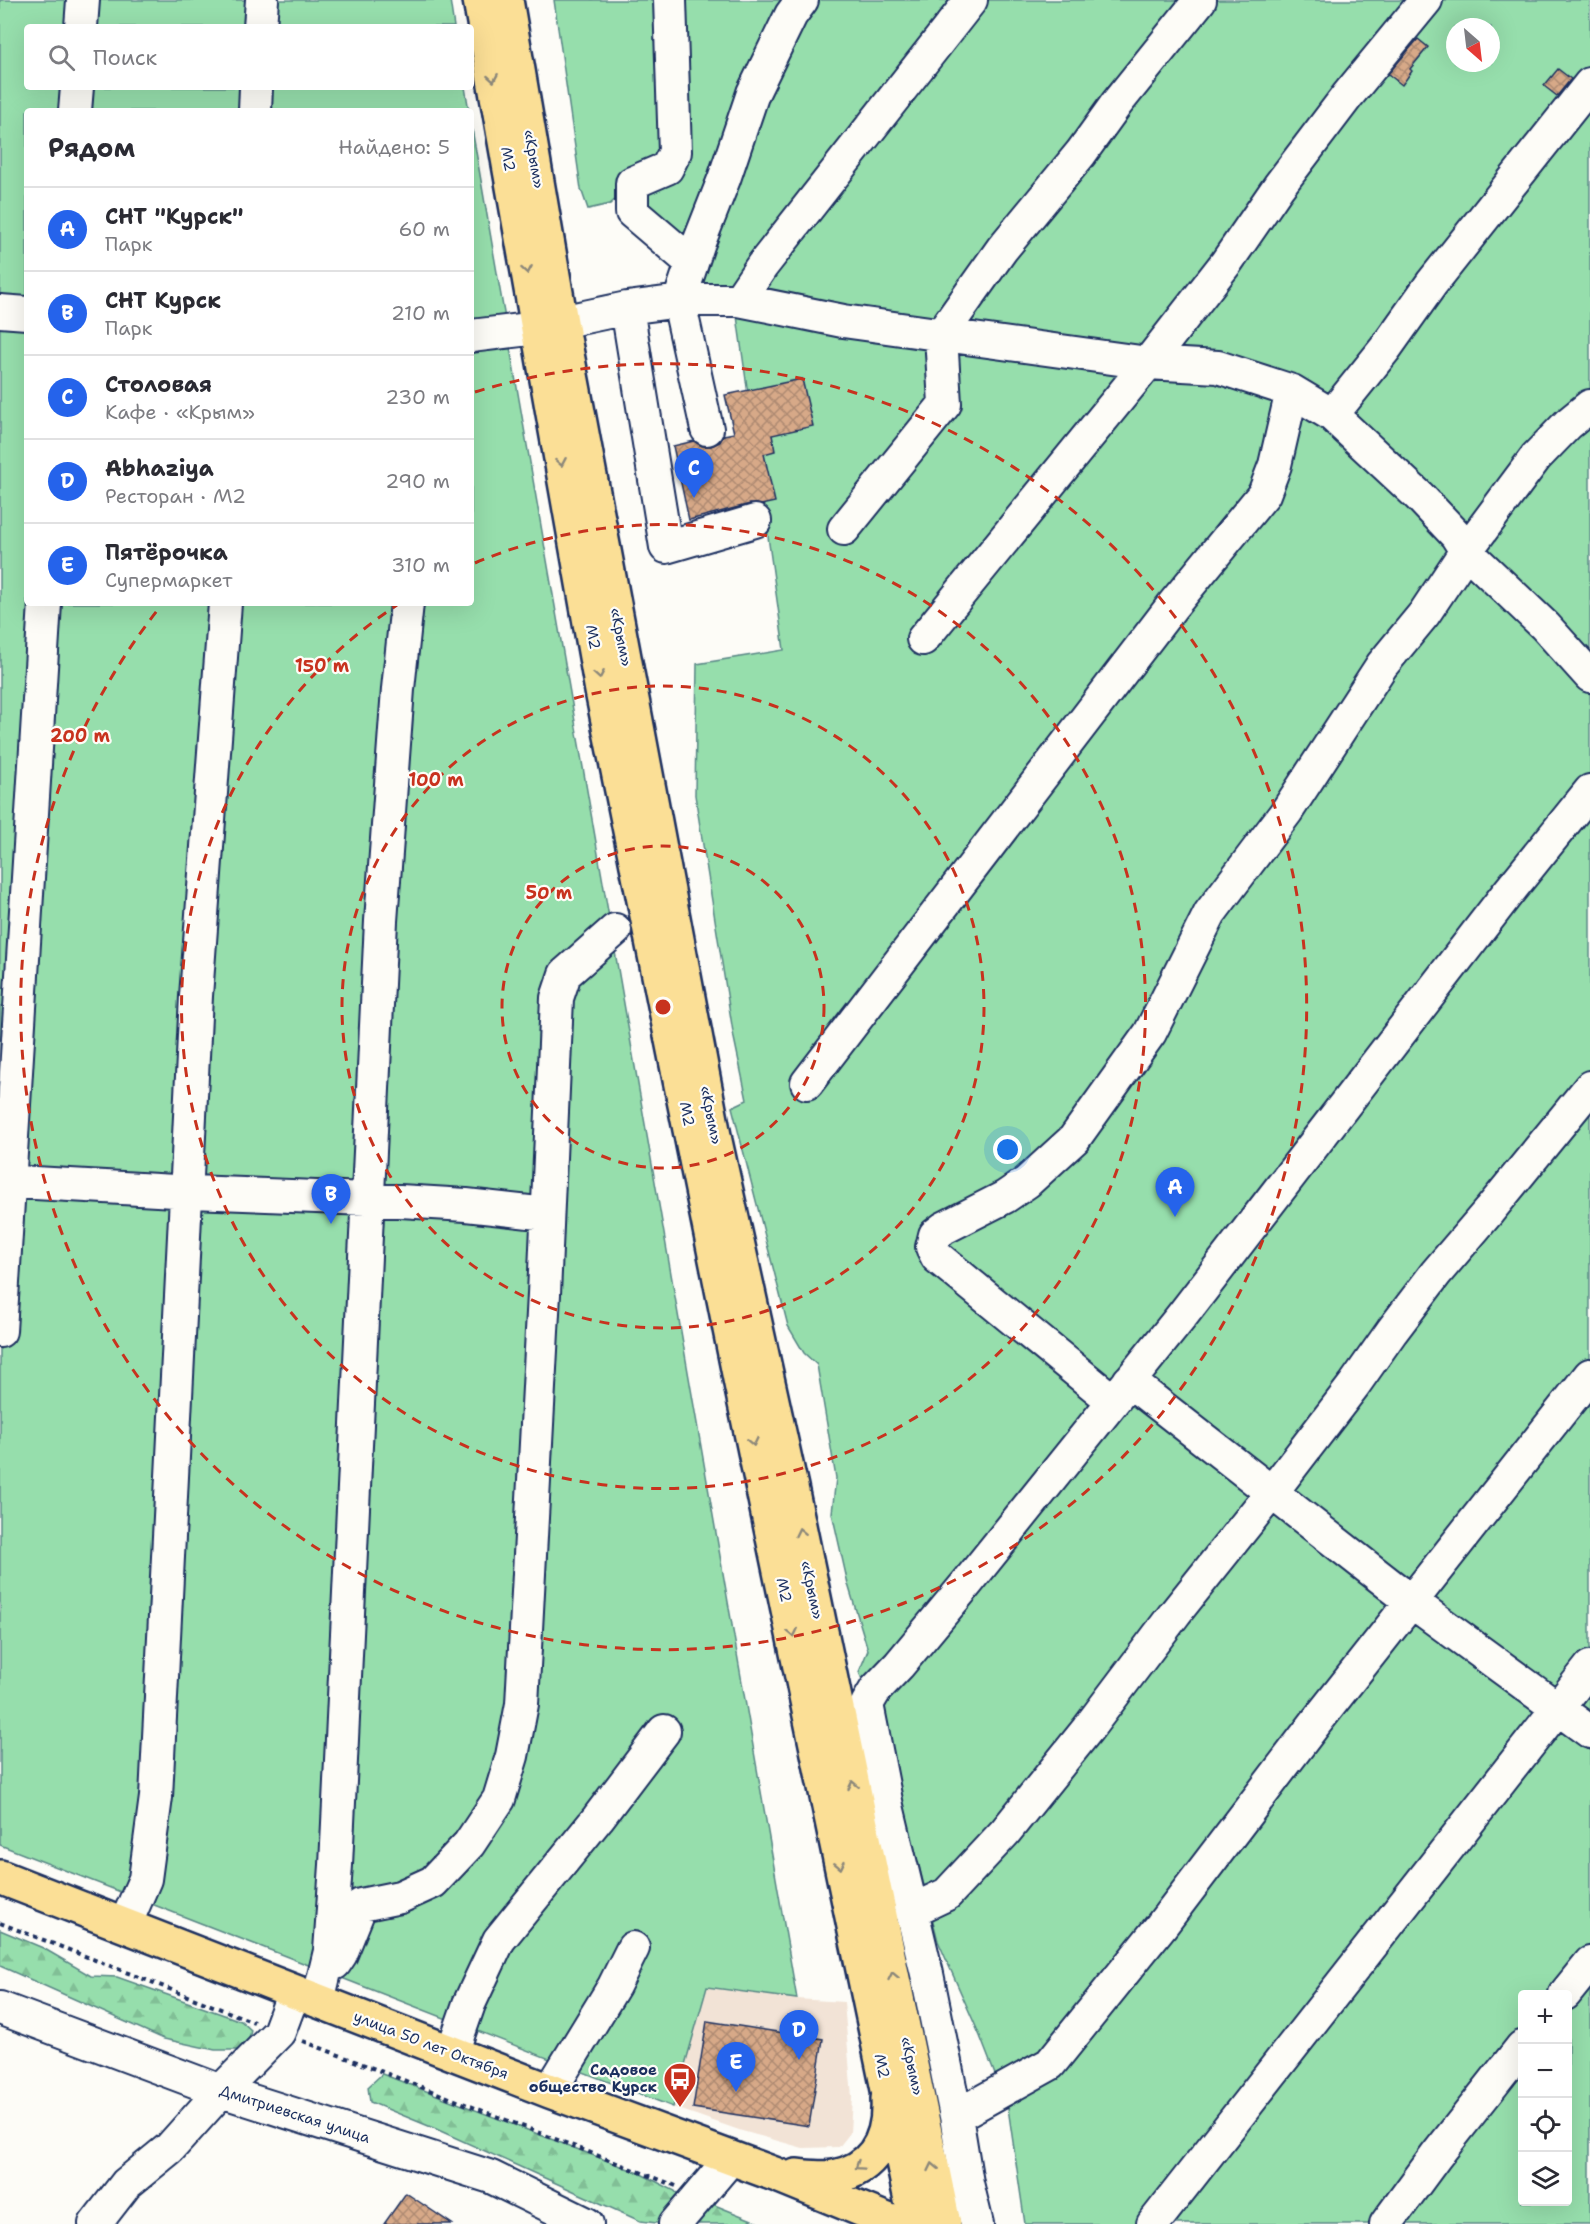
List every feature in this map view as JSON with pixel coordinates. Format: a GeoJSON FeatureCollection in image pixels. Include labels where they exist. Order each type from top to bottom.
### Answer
{"type":"FeatureCollection","features":[{"type":"Feature","properties":{"kind":"main road","name":"М2"},"geometry":{"type":"LineString","coordinates":[[480,0],[550,325],[602,691],[741,1384],[916,2224]]}},
{"type":"Feature","properties":{"kind":"main road","name":"«Крым»"},"geometry":{"type":"LineString","coordinates":[[506,0],[550,325],[715,1141],[793,1499],[944,2224]]}},
{"type":"Feature","properties":{"kind":"main road","name":"улица 50 лет Октября"},"geometry":{"type":"LineString","coordinates":[[0,1877],[125,1925],[311,1991],[452,2053],[777,2175],[897,2224]]}},
{"type":"Feature","properties":{"kind":"main road"},"geometry":{"type":"LineString","coordinates":[[777,2175],[833,2177],[852,2171],[869,2160],[883,2141],[889,2120],[888,2097]]}},
{"type":"Feature","properties":{"kind":"street"},"geometry":{"type":"LineString","coordinates":[[81,24],[83,0]]}},
{"type":"Feature","properties":{"kind":"street"},"geometry":{"type":"LineString","coordinates":[[260,24],[261,0]]}},
{"type":"Feature","properties":{"kind":"street"},"geometry":{"type":"LineString","coordinates":[[670,0],[675,152],[667,168],[632,183],[632,212],[692,263]]}},
{"type":"Feature","properties":{"kind":"street"},"geometry":{"type":"LineString","coordinates":[[707,429],[679,302],[753,93],[791,15],[802,0]]}},
{"type":"Feature","properties":{"kind":"street"},"geometry":{"type":"LineString","coordinates":[[739,300],[762,266],[971,0]]}},
{"type":"Feature","properties":{"kind":"street"},"geometry":{"type":"LineString","coordinates":[[844,529],[945,404],[941,334],[1002,249],[1081,153],[1117,103],[1200,0]]}},
{"type":"Feature","properties":{"kind":"street"},"geometry":{"type":"LineString","coordinates":[[923,639],[1148,363],[1226,263],[1279,186],[1348,95],[1426,0]]}},
{"type":"Feature","properties":{"kind":"street"},"geometry":{"type":"LineString","coordinates":[[1332,415],[1365,375],[1432,283],[1590,84]]}},
{"type":"Feature","properties":{"kind":"street"},"geometry":{"type":"LineString","coordinates":[[75,108],[77,90]]}},
{"type":"Feature","properties":{"kind":"street"},"geometry":{"type":"LineString","coordinates":[[255,108],[256,90]]}},
{"type":"Feature","properties":{"kind":"street"},"geometry":{"type":"LineString","coordinates":[[474,336],[550,325],[627,308],[679,302],[739,300],[843,321],[1148,363],[1218,367],[1292,391],[1332,415],[1456,535],[1466,551],[1545,626],[1590,676]]}},
{"type":"Feature","properties":{"kind":"street"},"geometry":{"type":"LineString","coordinates":[[627,308],[666,547],[755,521]]}},
{"type":"Feature","properties":{"kind":"street"},"geometry":{"type":"LineString","coordinates":[[0,311],[24,313]]}},
{"type":"Feature","properties":{"kind":"street"},"geometry":{"type":"LineString","coordinates":[[807,1083],[1173,605],[1264,494],[1275,465],[1292,391]]}},
{"type":"Feature","properties":{"kind":"street"},"geometry":{"type":"LineString","coordinates":[[1590,406],[1568,424],[1536,458],[1466,551],[1424,614],[1383,665],[1266,841],[1210,913],[1150,1034],[1074,1139],[1027,1182],[1005,1197],[944,1228],[935,1235],[932,1247],[937,1257],[1121,1391],[1272,1492],[1412,1602],[1590,1731]]}},
{"type":"Feature","properties":{"kind":"street"},"geometry":{"type":"LineString","coordinates":[[0,1331],[4,1181],[45,606]]}},
{"type":"Feature","properties":{"kind":"street"},"geometry":{"type":"LineString","coordinates":[[125,1925],[145,1879],[156,1797],[196,996],[225,606]]}},
{"type":"Feature","properties":{"kind":"street"},"geometry":{"type":"LineString","coordinates":[[311,1991],[330,1951],[382,910],[398,689],[408,606]]}},
{"type":"Feature","properties":{"kind":"street"},"geometry":{"type":"LineString","coordinates":[[977,2224],[927,1974],[887,1806],[877,1744],[867,1704],[876,1689],[968,1582],[1121,1391],[1507,894],[1590,791]]}},
{"type":"Feature","properties":{"kind":"street"},"geometry":{"type":"LineString","coordinates":[[95,2224],[126,2184],[170,2148],[221,2091],[279,2032],[341,1954],[361,1905],[400,1897],[433,1882],[469,1844],[500,1799],[512,1756],[522,1704],[557,998],[565,974],[615,930]]}},
{"type":"Feature","properties":{"kind":"street"},"geometry":{"type":"LineString","coordinates":[[911,1911],[947,1894],[1005,1832],[1088,1730],[1176,1612],[1272,1492],[1436,1273],[1489,1212],[1590,1087]]}},
{"type":"Feature","properties":{"kind":"street"},"geometry":{"type":"LineString","coordinates":[[4,1181],[186,1192],[368,1199],[466,1205],[547,1214]]}},
{"type":"Feature","properties":{"kind":"street"},"geometry":{"type":"LineString","coordinates":[[956,2116],[1050,2064],[1161,1926],[1317,1721],[1590,1375]]}},
{"type":"Feature","properties":{"kind":"street"},"geometry":{"type":"LineString","coordinates":[[1153,2224],[1590,1667]]}},
{"type":"Feature","properties":{"kind":"street"},"geometry":{"type":"LineString","coordinates":[[452,2053],[469,2004],[499,1940],[598,1818],[664,1731]]}},
{"type":"Feature","properties":{"kind":"street"},"geometry":{"type":"LineString","coordinates":[[550,2091],[614,1986],[633,1948]]}},
{"type":"Feature","properties":{"kind":"street"},"geometry":{"type":"LineString","coordinates":[[1569,1990],[1590,1963]]}},
{"type":"Feature","properties":{"kind":"street","name":"Дмитриевская улица"},"geometry":{"type":"LineString","coordinates":[[0,2008],[221,2091],[490,2177],[587,2224]]}},
{"type":"Feature","properties":{"kind":"street"},"geometry":{"type":"LineString","coordinates":[[1386,2224],[1518,2052]]}},
{"type":"Feature","properties":{"kind":"street"},"geometry":{"type":"LineString","coordinates":[[675,2224],[730,2158]]}},
{"type":"Feature","properties":{"kind":"path"},"geometry":{"type":"LineString","coordinates":[[0,1923],[700,2195]]}},
{"type":"Feature","properties":{"kind":"shaded area"},"geometry":{"type":"Polygon","coordinates":[[[707,1987],[797,1999],[844,2002],[852,2097],[850,2133],[839,2147],[803,2148],[742,2131],[673,2107],[707,1987]]]}},
{"type":"Feature","properties":{"kind":"green space"},"geometry":{"type":"Polygon","coordinates":[[[0,0],[450,0],[454,24],[24,24],[24,90],[466,90],[468,108],[24,108],[24,606],[474,606],[474,140],[797,1999],[707,1987],[673,2107],[0,1845],[0,0]]]}},
{"type":"Feature","properties":{"kind":"green space"},"geometry":{"type":"Polygon","coordinates":[[[554,0],[1590,0],[1590,2224],[1025,2224],[1008,2108],[980,2036],[938,1941],[888,1743],[859,1672],[868,1650],[848,1584],[832,1513],[836,1478],[817,1365],[804,1353],[788,1326],[732,1107],[747,1100],[734,1038],[695,795],[697,664],[784,650],[736,309],[690,290],[692,236],[664,226],[618,197],[610,204],[588,209],[581,189],[554,0]]]}},
{"type":"Feature","properties":{"kind":"green space"},"geometry":{"type":"Polygon","coordinates":[[[0,1930],[43,1948],[91,1976],[117,1977],[241,2021],[251,2030],[249,2040],[240,2050],[215,2050],[164,2039],[0,1966],[0,1930]]]}},
{"type":"Feature","properties":{"kind":"green space"},"geometry":{"type":"Polygon","coordinates":[[[382,2074],[639,2173],[675,2191],[683,2203],[665,2224],[640,2221],[436,2129],[370,2102],[368,2087],[382,2074]]]}},
{"type":"Feature","properties":{"kind":"green space"},"geometry":{"type":"Polygon","coordinates":[[[707,2202],[762,2224],[687,2224],[707,2202]]]}},
{"type":"Feature","properties":{"kind":"building"},"geometry":{"type":"Polygon","coordinates":[[[1418,39],[1428,47],[1410,69],[1412,71],[1402,85],[1388,74],[1418,39]]]}},
{"type":"Feature","properties":{"kind":"building"},"geometry":{"type":"Polygon","coordinates":[[[1558,69],[1571,79],[1557,96],[1544,86],[1558,69]]]}},
{"type":"Feature","properties":{"kind":"building"},"geometry":{"type":"Polygon","coordinates":[[[802,379],[813,426],[772,435],[775,451],[764,454],[775,502],[761,505],[750,504],[689,520],[673,446],[694,441],[702,446],[711,446],[720,442],[724,435],[734,433],[725,395],[802,379]]]}},
{"type":"Feature","properties":{"kind":"building"},"geometry":{"type":"Polygon","coordinates":[[[707,2021],[823,2039],[809,2126],[693,2108],[707,2021]]]}},
{"type":"Feature","properties":{"kind":"building"},"geometry":{"type":"Polygon","coordinates":[[[406,2193],[452,2224],[384,2224],[406,2193]]]}},
{"type":"Feature","properties":{"kind":"place","name":"Столовая"},"geometry":{"type":"Point","coordinates":[694,498]}},
{"type":"Feature","properties":{"kind":"place","name":"СНТ \"Курск\""},"geometry":{"type":"Point","coordinates":[1175,1217]}},
{"type":"Feature","properties":{"kind":"place","name":"СНТ Курск"},"geometry":{"type":"Point","coordinates":[331,1224]}},
{"type":"Feature","properties":{"kind":"place","name":"Abhaziya"},"geometry":{"type":"Point","coordinates":[799,2060]}},
{"type":"Feature","properties":{"kind":"place","name":"Пятёрочка"},"geometry":{"type":"Point","coordinates":[736,2092]}},
{"type":"Feature","properties":{"kind":"place","name":"Садовое общество Курск"},"geometry":{"type":"Point","coordinates":[680,2108]}}]}
